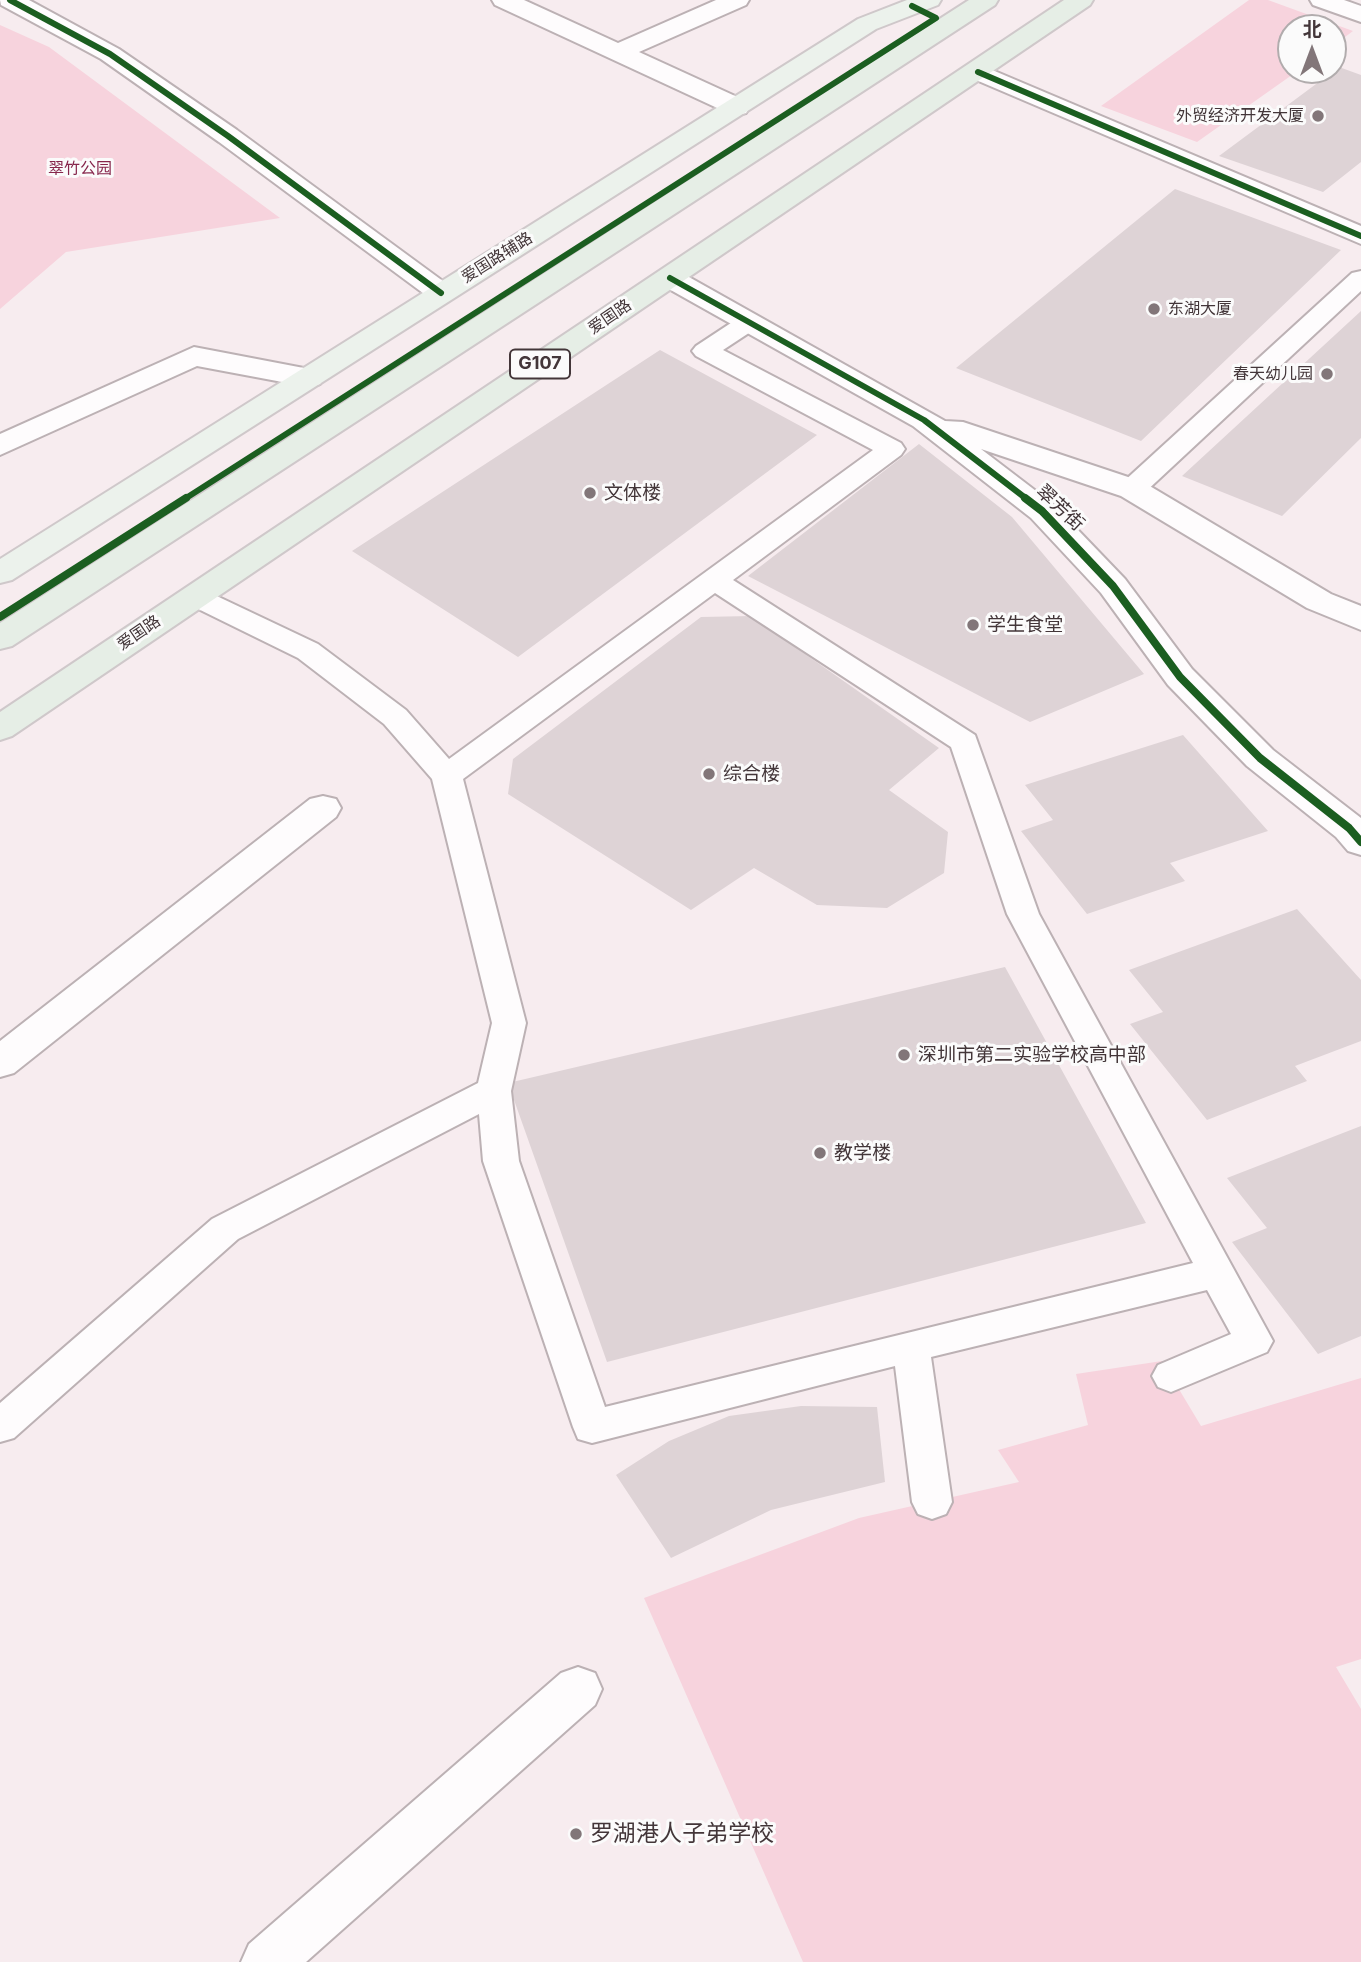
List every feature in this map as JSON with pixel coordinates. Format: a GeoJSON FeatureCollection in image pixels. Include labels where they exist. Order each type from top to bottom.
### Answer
{"type":"FeatureCollection","features":[{"type":"Feature","properties":{"kind":"highway"},"geometry":{"type":"LineString","coordinates":[[0,638],[986,0]]}},
{"type":"Feature","properties":{"kind":"highway","name":"爱国路"},"geometry":{"type":"LineString","coordinates":[[0,729],[194,596],[978,72],[1081,0]]}},
{"type":"Feature","properties":{"kind":"main road","name":"爱国路辅路"},"geometry":{"type":"LineString","coordinates":[[0,573],[867,24],[929,0]]}},
{"type":"Feature","properties":{"kind":"street"},"geometry":{"type":"LineString","coordinates":[[10,0],[110,54],[229,136],[442,293]]}},
{"type":"Feature","properties":{"kind":"street"},"geometry":{"type":"LineString","coordinates":[[504,0],[737,107]]}},
{"type":"Feature","properties":{"kind":"street"},"geometry":{"type":"LineString","coordinates":[[620,51],[737,0]]}},
{"type":"Feature","properties":{"kind":"street"},"geometry":{"type":"LineString","coordinates":[[1322,0],[1361,15]]}},
{"type":"Feature","properties":{"kind":"street"},"geometry":{"type":"LineString","coordinates":[[978,72],[1361,236]]}},
{"type":"Feature","properties":{"kind":"street","name":"翠芳街"},"geometry":{"type":"LineString","coordinates":[[670,278],[924,420],[1042,511],[1113,586],[1180,677],[1260,758],[1349,828],[1361,842]]}},
{"type":"Feature","properties":{"kind":"street"},"geometry":{"type":"LineString","coordinates":[[0,446],[194,356],[309,378]]}},
{"type":"Feature","properties":{"kind":"street"},"geometry":{"type":"LineString","coordinates":[[924,420],[1132,489],[1319,601],[1361,619]]}},
{"type":"Feature","properties":{"kind":"street"},"geometry":{"type":"LineString","coordinates":[[0,1062],[323,808]]}},
{"type":"Feature","properties":{"kind":"street"},"geometry":{"type":"LineString","coordinates":[[267,1962],[578,1689]]}},
{"type":"Feature","properties":{"kind":"lane"},"geometry":{"type":"LineString","coordinates":[[1132,489],[1361,278]]}},
{"type":"Feature","properties":{"kind":"lane"},"geometry":{"type":"LineString","coordinates":[[447,776],[892,449],[705,351],[749,322]]}},
{"type":"Feature","properties":{"kind":"lane"},"geometry":{"type":"LineString","coordinates":[[714,580],[964,742],[1023,914],[1254,1341],[1171,1376]]}},
{"type":"Feature","properties":{"kind":"lane"},"geometry":{"type":"LineString","coordinates":[[194,596],[309,651],[395,717],[447,776],[509,1023],[494,1091],[501,1161],[592,1427],[1215,1273]]}},
{"type":"Feature","properties":{"kind":"lane"},"geometry":{"type":"LineString","coordinates":[[0,1426],[225,1228],[494,1091]]}},
{"type":"Feature","properties":{"kind":"lane"},"geometry":{"type":"LineString","coordinates":[[911,1346],[932,1502]]}},
{"type":"Feature","properties":{"kind":"green space"},"geometry":{"type":"Polygon","coordinates":[[[1249,0],[1268,0],[1306,14],[1277,14],[1277,84],[1279,84],[1197,142],[1101,106],[1249,0]]]}},
{"type":"Feature","properties":{"kind":"green space","name":"翠竹公园"},"geometry":{"type":"Polygon","coordinates":[[[0,25],[49,47],[280,218],[66,252],[0,309],[0,25]]]}},
{"type":"Feature","properties":{"kind":"green space"},"geometry":{"type":"Polygon","coordinates":[[[1162,1361],[1201,1426],[1361,1378],[1361,1659],[1336,1667],[1361,1709],[1361,1962],[803,1962],[644,1598],[859,1518],[1019,1482],[998,1450],[1088,1425],[1076,1374],[1162,1361]]]}},
{"type":"Feature","properties":{"kind":"building","name":"外贸经济开发大厦"},"geometry":{"type":"Polygon","coordinates":[[[1347,70],[1361,75],[1361,162],[1323,192],[1219,156],[1316,84],[1347,84],[1347,70]]]}},
{"type":"Feature","properties":{"kind":"building","name":"东湖大厦"},"geometry":{"type":"Polygon","coordinates":[[[1175,189],[1341,250],[1141,441],[956,368],[1175,189]]]}},
{"type":"Feature","properties":{"kind":"building","name":"春天幼儿园"},"geometry":{"type":"Polygon","coordinates":[[[1361,311],[1361,438],[1282,516],[1182,476],[1361,311]]]}},
{"type":"Feature","properties":{"kind":"building","name":"文体楼"},"geometry":{"type":"Polygon","coordinates":[[[660,350],[817,435],[518,657],[352,551],[660,350]]]}},
{"type":"Feature","properties":{"kind":"building","name":"学生食堂"},"geometry":{"type":"Polygon","coordinates":[[[919,444],[1012,517],[1144,674],[1030,722],[748,576],[919,444]]]}},
{"type":"Feature","properties":{"kind":"building","name":"综合楼"},"geometry":{"type":"Polygon","coordinates":[[[751,616],[939,748],[889,790],[948,832],[944,873],[887,908],[817,905],[754,868],[691,910],[508,794],[513,759],[701,617],[751,616]]]}},
{"type":"Feature","properties":{"kind":"building"},"geometry":{"type":"Polygon","coordinates":[[[1183,735],[1268,831],[1170,863],[1185,881],[1087,914],[1021,831],[1053,820],[1025,785],[1183,735]]]}},
{"type":"Feature","properties":{"kind":"building"},"geometry":{"type":"Polygon","coordinates":[[[1297,909],[1361,980],[1361,1041],[1295,1066],[1307,1081],[1207,1120],[1130,1024],[1163,1012],[1129,970],[1297,909]]]}},
{"type":"Feature","properties":{"kind":"building","name":"教学楼"},"geometry":{"type":"Polygon","coordinates":[[[1005,967],[1146,1223],[607,1362],[508,1083],[1005,967]]]}},
{"type":"Feature","properties":{"kind":"building"},"geometry":{"type":"Polygon","coordinates":[[[1361,1126],[1361,1336],[1318,1354],[1232,1242],[1267,1228],[1227,1178],[1361,1126]]]}},
{"type":"Feature","properties":{"kind":"building"},"geometry":{"type":"Polygon","coordinates":[[[801,1406],[877,1407],[885,1482],[771,1510],[671,1558],[616,1475],[669,1441],[729,1416],[801,1406]]]}},
{"type":"Feature","properties":{"kind":"cycle path"},"geometry":{"type":"LineString","coordinates":[[10,0],[110,54],[228,136],[441,293]]}},
{"type":"Feature","properties":{"kind":"cycle path"},"geometry":{"type":"LineString","coordinates":[[0,617],[936,18],[912,6]]}},
{"type":"Feature","properties":{"kind":"cycle path"},"geometry":{"type":"LineString","coordinates":[[978,72],[1361,236]]}},
{"type":"Feature","properties":{"kind":"cycle path"},"geometry":{"type":"LineString","coordinates":[[670,278],[924,420],[1042,511],[1113,586],[1180,677],[1260,758],[1349,828],[1361,842]]}},
{"type":"Feature","properties":{"kind":"place","name":"外贸经济开发大厦"},"geometry":{"type":"Point","coordinates":[1318,116]}},
{"type":"Feature","properties":{"kind":"place","name":"东湖大厦"},"geometry":{"type":"Point","coordinates":[1154,309]}},
{"type":"Feature","properties":{"kind":"place","name":"春天幼儿园"},"geometry":{"type":"Point","coordinates":[1327,374]}},
{"type":"Feature","properties":{"kind":"place","name":"文体楼"},"geometry":{"type":"Point","coordinates":[590,493]}},
{"type":"Feature","properties":{"kind":"place","name":"学生食堂"},"geometry":{"type":"Point","coordinates":[973,625]}},
{"type":"Feature","properties":{"kind":"place","name":"综合楼"},"geometry":{"type":"Point","coordinates":[709,774]}},
{"type":"Feature","properties":{"kind":"place","name":"深圳市第二实验学校高中部"},"geometry":{"type":"Point","coordinates":[904,1055]}},
{"type":"Feature","properties":{"kind":"place","name":"教学楼"},"geometry":{"type":"Point","coordinates":[820,1153]}},
{"type":"Feature","properties":{"kind":"place","name":"罗湖港人子弟学校"},"geometry":{"type":"Point","coordinates":[576,1834]}}]}
